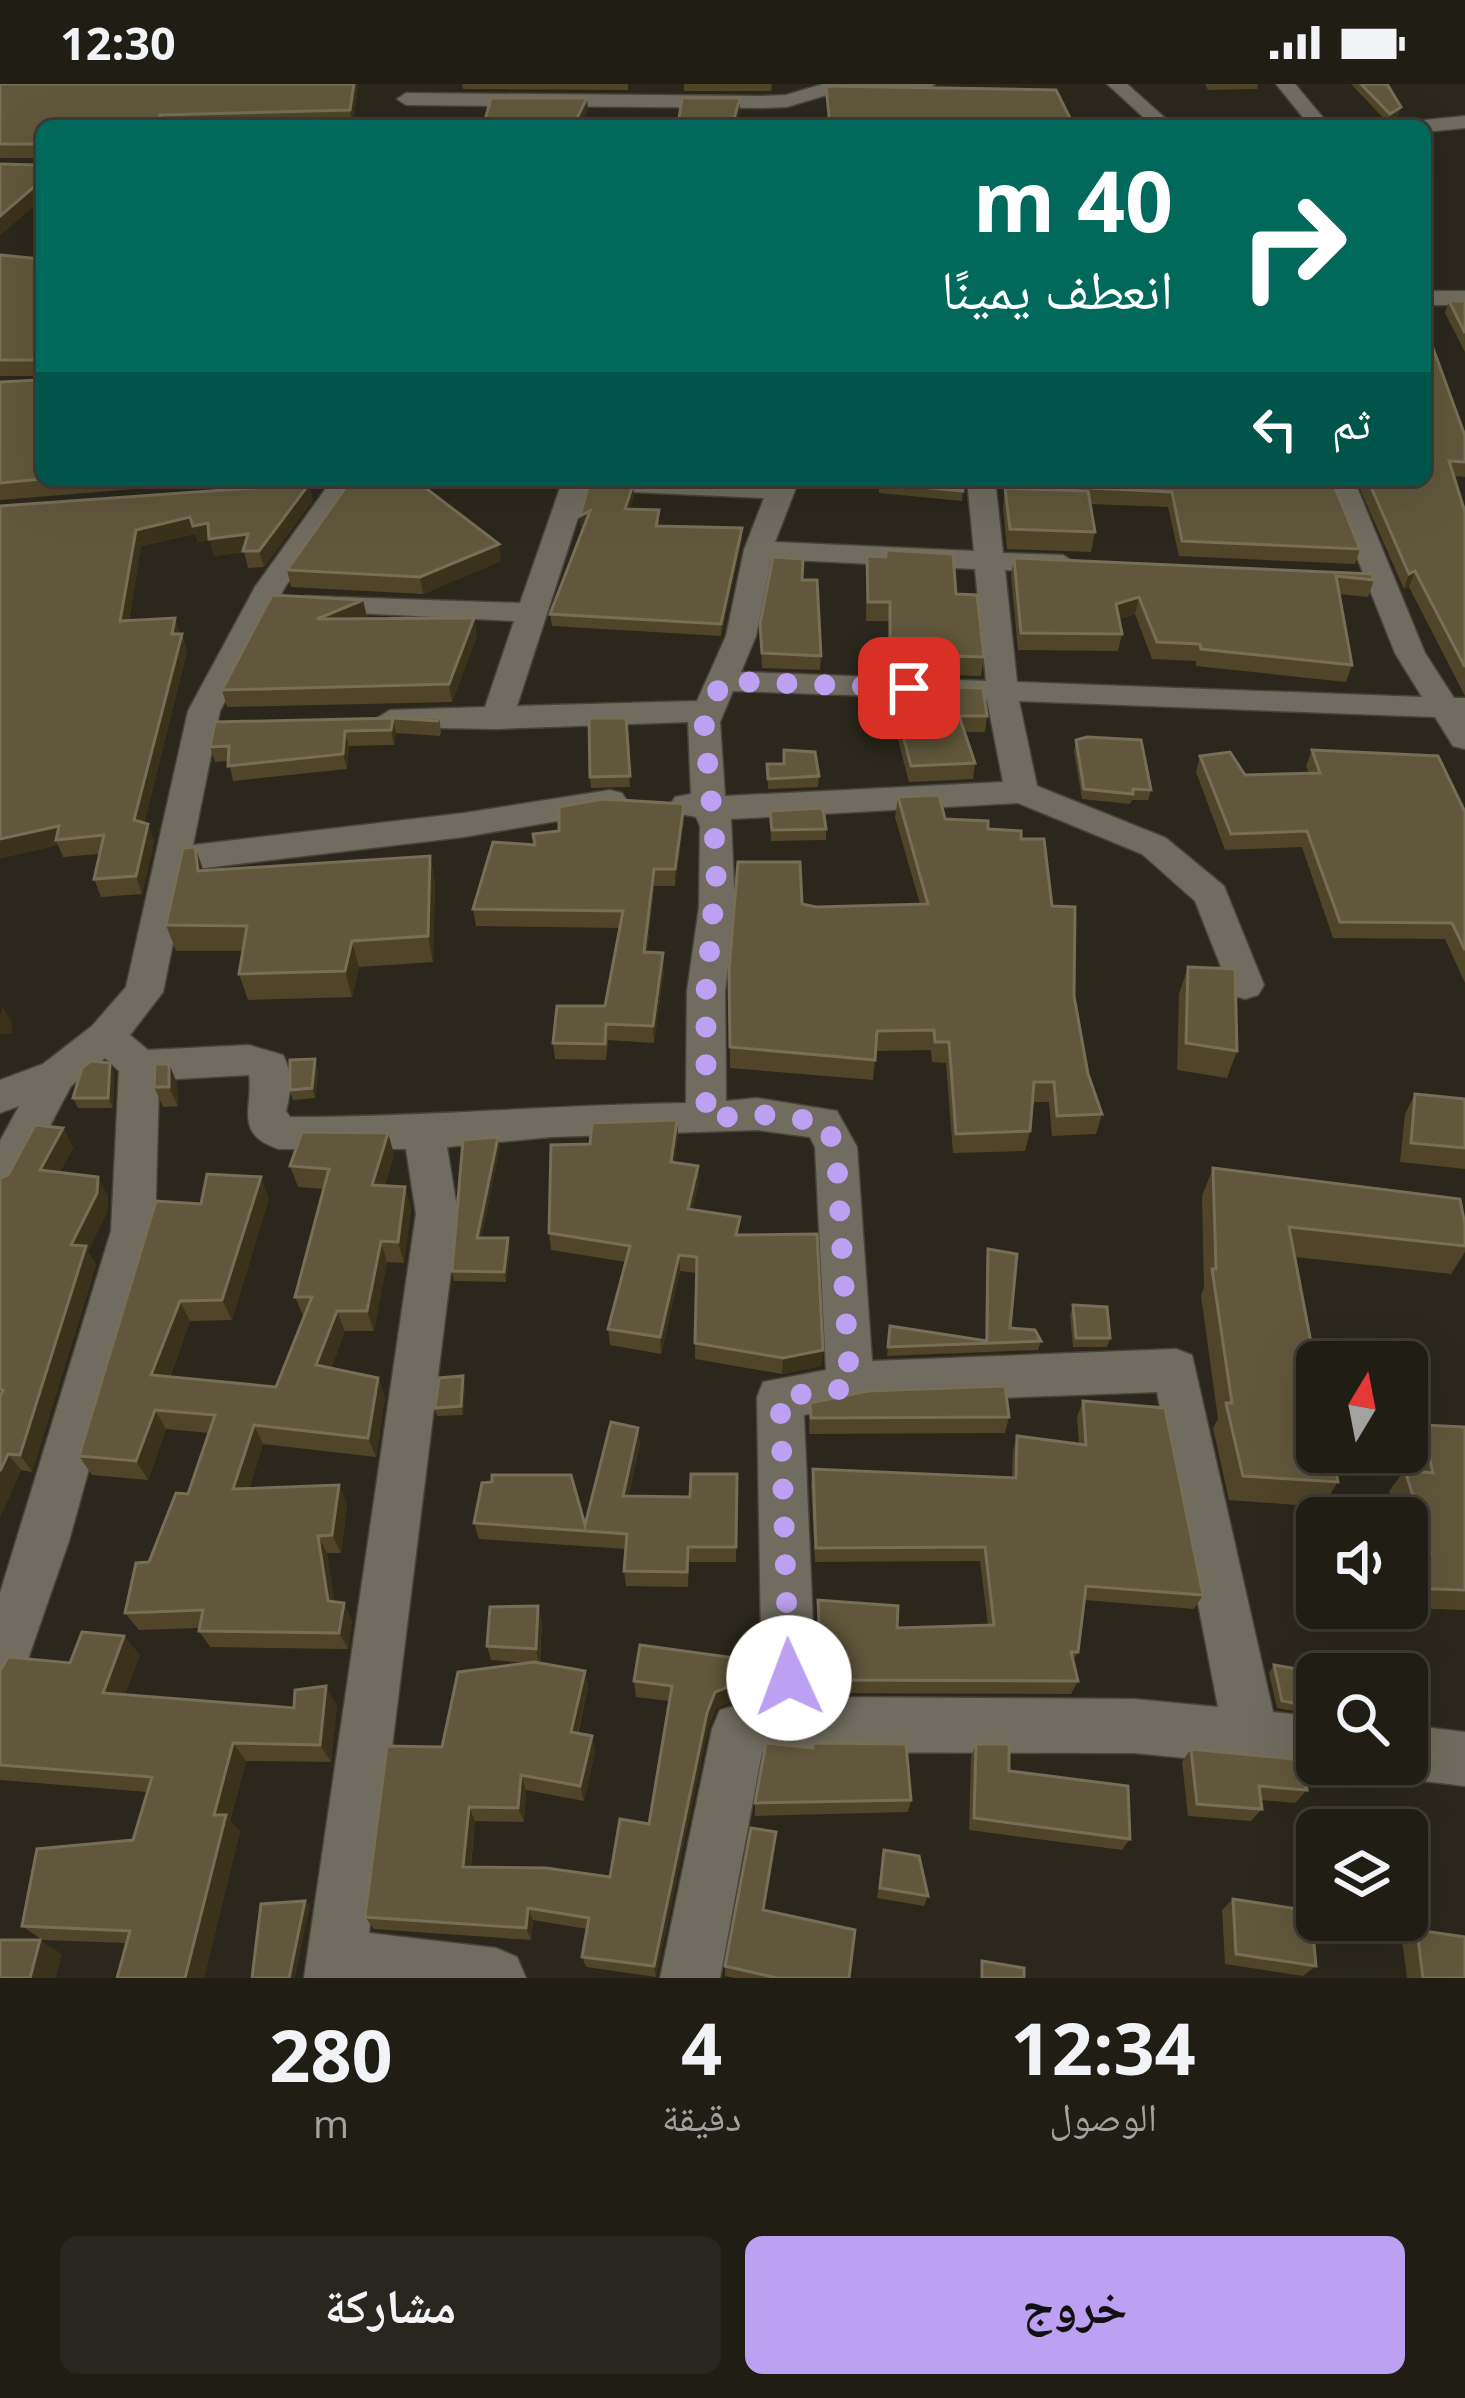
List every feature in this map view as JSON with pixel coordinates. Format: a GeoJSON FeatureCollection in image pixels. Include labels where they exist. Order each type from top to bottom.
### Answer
{"type":"FeatureCollection","features":[{"type":"Feature","properties":{"kind":"street"},"geometry":{"type":"LineString","coordinates":[[404,99],[528,92],[661,93],[762,102],[805,97],[839,85],[926,84]]}},
{"type":"Feature","properties":{"kind":"street"},"geometry":{"type":"LineString","coordinates":[[1285,84],[1315,120]]}},
{"type":"Feature","properties":{"kind":"street"},"geometry":{"type":"LineString","coordinates":[[1120,85],[1158,120]]}},
{"type":"Feature","properties":{"kind":"street"},"geometry":{"type":"LineString","coordinates":[[1431,125],[1465,122]]}},
{"type":"Feature","properties":{"kind":"street"},"geometry":{"type":"LineString","coordinates":[[1431,298],[1465,298]]}},
{"type":"Feature","properties":{"kind":"street"},"geometry":{"type":"LineString","coordinates":[[295,489],[320,486]]}},
{"type":"Feature","properties":{"kind":"street"},"geometry":{"type":"LineString","coordinates":[[0,1666],[44,1541],[133,1231],[123,1051],[144,992],[201,723],[264,599],[342,486]]}},
{"type":"Feature","properties":{"kind":"street"},"geometry":{"type":"LineString","coordinates":[[497,719],[574,486]]}},
{"type":"Feature","properties":{"kind":"street"},"geometry":{"type":"LineString","coordinates":[[706,1119],[706,991],[717,907],[717,826],[710,806],[704,722],[742,636],[758,550],[784,486]]}},
{"type":"Feature","properties":{"kind":"street"},"geometry":{"type":"LineString","coordinates":[[982,486],[1003,691],[1022,792]]}},
{"type":"Feature","properties":{"kind":"street"},"geometry":{"type":"LineString","coordinates":[[1342,486],[1368,578],[1410,653],[1454,708],[1465,739]]}},
{"type":"Feature","properties":{"kind":"street"},"geometry":{"type":"LineString","coordinates":[[758,550],[1081,565]]}},
{"type":"Feature","properties":{"kind":"street"},"geometry":{"type":"LineString","coordinates":[[264,599],[531,614]]}},
{"type":"Feature","properties":{"kind":"street"},"geometry":{"type":"LineString","coordinates":[[358,721],[497,719],[715,696],[1003,691],[1454,708]]}},
{"type":"Feature","properties":{"kind":"street"},"geometry":{"type":"LineString","coordinates":[[201,723],[246,722]]}},
{"type":"Feature","properties":{"kind":"street"},"geometry":{"type":"LineString","coordinates":[[170,860],[464,825],[604,801],[760,809],[1022,792],[1154,846],[1211,895],[1245,985]]}},
{"type":"Feature","properties":{"kind":"street"},"geometry":{"type":"LineString","coordinates":[[0,1096],[123,1051],[249,1060],[269,1066],[271,1089],[265,1114],[279,1132],[424,1133],[551,1121],[757,1114],[824,1122],[836,1147],[850,1388],[780,1397],[790,1725]]}},
{"type":"Feature","properties":{"kind":"street"},"geometry":{"type":"LineString","coordinates":[[0,1180],[57,1075]]}},
{"type":"Feature","properties":{"kind":"street"},"geometry":{"type":"LineString","coordinates":[[424,1133],[437,1214],[334,1968],[496,1978]]}},
{"type":"Feature","properties":{"kind":"street"},"geometry":{"type":"LineString","coordinates":[[849,1383],[1176,1370],[1251,1738]]}},
{"type":"Feature","properties":{"kind":"street"},"geometry":{"type":"LineString","coordinates":[[690,1978],[740,1729],[790,1725],[1135,1726],[1296,1742]]}},
{"type":"Feature","properties":{"kind":"street"},"geometry":{"type":"LineString","coordinates":[[1428,1755],[1465,1759]]}},
{"type":"Feature","properties":{"kind":"building"},"geometry":{"type":"Polygon","coordinates":[[[0,84],[354,84],[350,110],[160,115],[160,120],[36,120],[36,144],[0,144],[0,84]]]}},
{"type":"Feature","properties":{"kind":"building"},"geometry":{"type":"Polygon","coordinates":[[[1361,84],[1387,84],[1401,107],[1390,114],[1361,84]]]}},
{"type":"Feature","properties":{"kind":"building"},"geometry":{"type":"Polygon","coordinates":[[[826,86],[1056,90],[1071,120],[829,120],[826,86]]]}},
{"type":"Feature","properties":{"kind":"building"},"geometry":{"type":"Polygon","coordinates":[[[491,98],[587,98],[576,120],[485,120],[491,98]]]}},
{"type":"Feature","properties":{"kind":"building"},"geometry":{"type":"Polygon","coordinates":[[[682,98],[740,98],[734,120],[679,120],[682,98]]]}},
{"type":"Feature","properties":{"kind":"building"},"geometry":{"type":"Polygon","coordinates":[[[0,164],[36,165],[36,185],[0,216],[0,164]]]}},
{"type":"Feature","properties":{"kind":"building"},"geometry":{"type":"Polygon","coordinates":[[[0,255],[36,258],[36,360],[0,360],[0,255]]]}},
{"type":"Feature","properties":{"kind":"building"},"geometry":{"type":"Polygon","coordinates":[[[1449,301],[1465,301],[1465,333],[1449,301]]]}},
{"type":"Feature","properties":{"kind":"building"},"geometry":{"type":"Polygon","coordinates":[[[1431,342],[1465,436],[1465,462],[1449,461],[1465,512],[1465,667],[1415,571],[1409,574],[1371,486],[1431,486],[1431,342]]]}},
{"type":"Feature","properties":{"kind":"building"},"geometry":{"type":"Polygon","coordinates":[[[36,380],[36,480],[0,483],[0,382],[36,380]]]}},
{"type":"Feature","properties":{"kind":"building"},"geometry":{"type":"Polygon","coordinates":[[[308,486],[259,551],[243,551],[248,534],[209,539],[208,523],[193,526],[190,517],[136,530],[120,621],[175,618],[172,634],[182,634],[134,820],[148,824],[136,876],[94,879],[104,835],[56,840],[59,826],[0,839],[0,506],[308,486]]]}},
{"type":"Feature","properties":{"kind":"building"},"geometry":{"type":"Polygon","coordinates":[[[347,486],[423,486],[499,544],[420,577],[287,570],[347,486]]]}},
{"type":"Feature","properties":{"kind":"building"},"geometry":{"type":"Polygon","coordinates":[[[588,486],[633,486],[625,509],[659,510],[656,526],[742,528],[721,624],[550,614],[590,511],[580,516],[588,486]]]}},
{"type":"Feature","properties":{"kind":"building"},"geometry":{"type":"Polygon","coordinates":[[[910,486],[963,486],[963,491],[910,486]]]}},
{"type":"Feature","properties":{"kind":"building"},"geometry":{"type":"Polygon","coordinates":[[[1334,486],[1360,549],[1182,541],[1172,492],[1092,488],[1334,486]]]}},
{"type":"Feature","properties":{"kind":"building"},"geometry":{"type":"Polygon","coordinates":[[[1005,488],[1088,491],[1095,532],[1010,529],[1005,488]]]}},
{"type":"Feature","properties":{"kind":"building"},"geometry":{"type":"Polygon","coordinates":[[[886,550],[953,554],[956,594],[977,595],[984,657],[890,654],[890,602],[868,602],[867,556],[886,557],[886,550]]]}},
{"type":"Feature","properties":{"kind":"building"},"geometry":{"type":"Polygon","coordinates":[[[773,557],[803,559],[802,580],[817,580],[821,656],[762,653],[760,624],[773,557]]]}},
{"type":"Feature","properties":{"kind":"building"},"geometry":{"type":"Polygon","coordinates":[[[1014,558],[1372,574],[1374,580],[1336,576],[1352,665],[1157,642],[1139,597],[1116,604],[1122,634],[1021,633],[1014,558]]]}},
{"type":"Feature","properties":{"kind":"building"},"geometry":{"type":"Polygon","coordinates":[[[272,595],[363,600],[317,619],[474,618],[449,684],[222,690],[272,595]]]}},
{"type":"Feature","properties":{"kind":"building"},"geometry":{"type":"Polygon","coordinates":[[[890,685],[983,688],[987,716],[959,716],[975,763],[911,766],[890,685]]]}},
{"type":"Feature","properties":{"kind":"building"},"geometry":{"type":"Polygon","coordinates":[[[439,717],[437,721],[393,718],[439,717]]]}},
{"type":"Feature","properties":{"kind":"building"},"geometry":{"type":"Polygon","coordinates":[[[393,718],[391,730],[345,731],[343,754],[228,766],[229,746],[210,747],[215,722],[393,718]]]}},
{"type":"Feature","properties":{"kind":"building"},"geometry":{"type":"Polygon","coordinates":[[[589,718],[626,718],[630,776],[590,777],[589,718]]]}},
{"type":"Feature","properties":{"kind":"building"},"geometry":{"type":"Polygon","coordinates":[[[1076,740],[1141,740],[1151,790],[1133,789],[1133,794],[1084,789],[1076,740]]]}},
{"type":"Feature","properties":{"kind":"building"},"geometry":{"type":"Polygon","coordinates":[[[784,750],[815,752],[819,776],[768,779],[767,764],[784,764],[784,750]]]}},
{"type":"Feature","properties":{"kind":"building"},"geometry":{"type":"Polygon","coordinates":[[[1312,750],[1438,756],[1465,812],[1465,950],[1452,923],[1340,922],[1307,831],[1231,834],[1200,756],[1230,752],[1245,775],[1320,773],[1312,750]]]}},
{"type":"Feature","properties":{"kind":"building"},"geometry":{"type":"Polygon","coordinates":[[[939,795],[945,819],[988,821],[988,829],[1021,831],[1021,839],[1044,839],[1052,906],[1075,907],[1074,996],[1088,1074],[1102,1114],[1057,1116],[1054,1082],[1034,1082],[1030,1131],[956,1134],[949,1042],[935,1042],[934,1030],[877,1031],[875,1060],[730,1047],[729,971],[738,862],[800,862],[802,904],[928,904],[898,797],[939,795]]]}},
{"type":"Feature","properties":{"kind":"building"},"geometry":{"type":"Polygon","coordinates":[[[603,799],[684,804],[675,869],[654,869],[644,952],[663,953],[653,1026],[606,1024],[605,1044],[553,1043],[557,1006],[605,1006],[623,911],[473,909],[493,842],[535,845],[533,834],[559,831],[559,807],[603,799]]]}},
{"type":"Feature","properties":{"kind":"building"},"geometry":{"type":"Polygon","coordinates":[[[823,808],[826,829],[772,830],[770,811],[823,808]]]}},
{"type":"Feature","properties":{"kind":"building"},"geometry":{"type":"Polygon","coordinates":[[[195,847],[198,871],[430,856],[428,936],[352,941],[345,971],[239,974],[247,926],[166,925],[183,848],[195,847]]]}},
{"type":"Feature","properties":{"kind":"building"},"geometry":{"type":"Polygon","coordinates":[[[1188,967],[1235,969],[1237,1051],[1186,1043],[1188,967]]]}},
{"type":"Feature","properties":{"kind":"building"},"geometry":{"type":"Polygon","coordinates":[[[315,1059],[312,1088],[290,1090],[290,1060],[315,1059]]]}},
{"type":"Feature","properties":{"kind":"building"},"geometry":{"type":"Polygon","coordinates":[[[91,1061],[110,1063],[108,1098],[73,1098],[82,1068],[91,1061]]]}},
{"type":"Feature","properties":{"kind":"building"},"geometry":{"type":"Polygon","coordinates":[[[155,1064],[169,1064],[169,1087],[154,1087],[155,1064]]]}},
{"type":"Feature","properties":{"kind":"building"},"geometry":{"type":"Polygon","coordinates":[[[1415,1094],[1465,1099],[1465,1148],[1411,1143],[1415,1094]]]}},
{"type":"Feature","properties":{"kind":"building"},"geometry":{"type":"Polygon","coordinates":[[[677,1120],[671,1162],[698,1166],[688,1209],[740,1217],[736,1235],[817,1234],[823,1350],[783,1358],[695,1343],[697,1257],[679,1255],[660,1337],[608,1329],[630,1246],[549,1233],[551,1145],[590,1144],[592,1123],[677,1120]]]}},
{"type":"Feature","properties":{"kind":"building"},"geometry":{"type":"Polygon","coordinates":[[[35,1125],[63,1128],[40,1170],[98,1177],[97,1193],[71,1245],[86,1246],[20,1455],[8,1454],[0,1471],[0,1178],[8,1175],[35,1125]]]}},
{"type":"Feature","properties":{"kind":"building"},"geometry":{"type":"Polygon","coordinates":[[[302,1132],[388,1133],[372,1185],[405,1187],[398,1242],[381,1241],[367,1311],[337,1311],[316,1365],[378,1378],[368,1438],[254,1425],[233,1489],[339,1485],[332,1535],[318,1536],[328,1601],[344,1603],[339,1633],[199,1631],[203,1610],[125,1613],[136,1563],[149,1562],[176,1493],[188,1494],[215,1415],[155,1410],[136,1461],[79,1456],[156,1201],[201,1204],[207,1174],[261,1177],[222,1300],[180,1301],[151,1375],[276,1387],[312,1297],[295,1297],[329,1169],[290,1166],[302,1132]]]}},
{"type":"Feature","properties":{"kind":"building"},"geometry":{"type":"Polygon","coordinates":[[[498,1137],[477,1238],[508,1238],[504,1272],[452,1271],[463,1140],[498,1137]]]}},
{"type":"Feature","properties":{"kind":"building"},"geometry":{"type":"Polygon","coordinates":[[[1213,1168],[1460,1199],[1465,1246],[1289,1227],[1311,1341],[1296,1341],[1296,1473],[1336,1473],[1338,1482],[1243,1476],[1226,1403],[1232,1403],[1212,1269],[1216,1269],[1213,1168]]]}},
{"type":"Feature","properties":{"kind":"building"},"geometry":{"type":"Polygon","coordinates":[[[988,1249],[1017,1254],[1010,1328],[1035,1330],[1041,1341],[888,1347],[890,1326],[987,1341],[988,1249]]]}},
{"type":"Feature","properties":{"kind":"building"},"geometry":{"type":"Polygon","coordinates":[[[1073,1305],[1107,1307],[1110,1338],[1076,1338],[1073,1305]]]}},
{"type":"Feature","properties":{"kind":"building"},"geometry":{"type":"Polygon","coordinates":[[[463,1376],[461,1406],[435,1408],[439,1378],[463,1376]]]}},
{"type":"Feature","properties":{"kind":"building"},"geometry":{"type":"Polygon","coordinates":[[[1005,1386],[1009,1417],[811,1418],[810,1403],[868,1391],[1005,1386]]]}},
{"type":"Feature","properties":{"kind":"building"},"geometry":{"type":"Polygon","coordinates":[[[1083,1401],[1165,1408],[1203,1595],[1086,1586],[1078,1652],[1071,1652],[1078,1681],[822,1680],[818,1600],[898,1606],[897,1628],[994,1625],[985,1547],[816,1548],[813,1469],[1016,1478],[1017,1436],[1086,1445],[1083,1401]]]}},
{"type":"Feature","properties":{"kind":"building"},"geometry":{"type":"Polygon","coordinates":[[[611,1422],[638,1428],[623,1496],[690,1497],[691,1474],[737,1474],[736,1547],[688,1547],[687,1572],[624,1571],[627,1534],[474,1523],[482,1483],[492,1482],[492,1475],[571,1475],[585,1525],[611,1422]]]}},
{"type":"Feature","properties":{"kind":"building"},"geometry":{"type":"Polygon","coordinates":[[[1428,1425],[1465,1427],[1465,1590],[1428,1589],[1428,1497],[1413,1497],[1406,1473],[1433,1473],[1428,1425]]]}},
{"type":"Feature","properties":{"kind":"building"},"geometry":{"type":"Polygon","coordinates":[[[538,1606],[536,1649],[487,1646],[490,1607],[538,1606]]]}},
{"type":"Feature","properties":{"kind":"building"},"geometry":{"type":"Polygon","coordinates":[[[82,1632],[124,1636],[103,1693],[294,1708],[295,1690],[326,1686],[320,1745],[233,1743],[214,1815],[226,1815],[185,1978],[117,1978],[130,1931],[22,1926],[37,1849],[133,1840],[152,1777],[0,1765],[0,1671],[8,1657],[70,1663],[82,1632]]]}},
{"type":"Feature","properties":{"kind":"building"},"geometry":{"type":"Polygon","coordinates":[[[640,1645],[735,1658],[731,1686],[715,1692],[707,1713],[654,1966],[582,1957],[589,1918],[528,1908],[526,1928],[365,1917],[387,1746],[442,1747],[458,1672],[534,1662],[585,1671],[571,1732],[592,1736],[580,1786],[521,1775],[518,1808],[469,1807],[463,1867],[546,1868],[610,1877],[620,1819],[649,1824],[672,1686],[634,1681],[640,1645]]]}},
{"type":"Feature","properties":{"kind":"building"},"geometry":{"type":"Polygon","coordinates":[[[1274,1665],[1296,1669],[1296,1703],[1282,1701],[1274,1665]]]}},
{"type":"Feature","properties":{"kind":"building"},"geometry":{"type":"Polygon","coordinates":[[[766,1743],[813,1748],[813,1743],[906,1744],[911,1800],[755,1803],[766,1743]]]}},
{"type":"Feature","properties":{"kind":"building"},"geometry":{"type":"Polygon","coordinates":[[[976,1744],[1009,1744],[1009,1771],[1128,1786],[1130,1839],[974,1818],[976,1744]]]}},
{"type":"Feature","properties":{"kind":"building"},"geometry":{"type":"Polygon","coordinates":[[[1191,1749],[1296,1759],[1296,1785],[1306,1785],[1307,1790],[1259,1786],[1262,1809],[1197,1804],[1191,1749]]]}},
{"type":"Feature","properties":{"kind":"building"},"geometry":{"type":"Polygon","coordinates":[[[751,1828],[776,1832],[763,1910],[855,1930],[849,1978],[777,1978],[725,1966],[751,1828]]]}},
{"type":"Feature","properties":{"kind":"building"},"geometry":{"type":"Polygon","coordinates":[[[884,1850],[919,1856],[928,1896],[880,1888],[884,1850]]]}},
{"type":"Feature","properties":{"kind":"building"},"geometry":{"type":"Polygon","coordinates":[[[1233,1899],[1296,1909],[1296,1941],[1314,1941],[1316,1966],[1236,1954],[1233,1899]]]}},
{"type":"Feature","properties":{"kind":"building"},"geometry":{"type":"Polygon","coordinates":[[[305,1901],[289,1978],[252,1978],[261,1904],[305,1901]]]}},
{"type":"Feature","properties":{"kind":"building"},"geometry":{"type":"Polygon","coordinates":[[[1428,1932],[1465,1937],[1465,1978],[1423,1978],[1418,1941],[1428,1941],[1428,1932]]]}},
{"type":"Feature","properties":{"kind":"building"},"geometry":{"type":"Polygon","coordinates":[[[0,1940],[40,1940],[30,1978],[0,1978],[0,1940]]]}},
{"type":"Feature","properties":{"kind":"building"},"geometry":{"type":"Polygon","coordinates":[[[982,1961],[1024,1968],[1024,1978],[982,1978],[982,1961]]]}},
{"type":"Feature","properties":{"kind":"route"},"geometry":{"type":"LineString","coordinates":[[789,1678],[780,1397],[850,1388],[839,1263],[836,1147],[824,1122],[757,1114],[706,1119],[706,991],[717,907],[717,826],[710,806],[704,722],[722,681],[909,688]]}}]}
